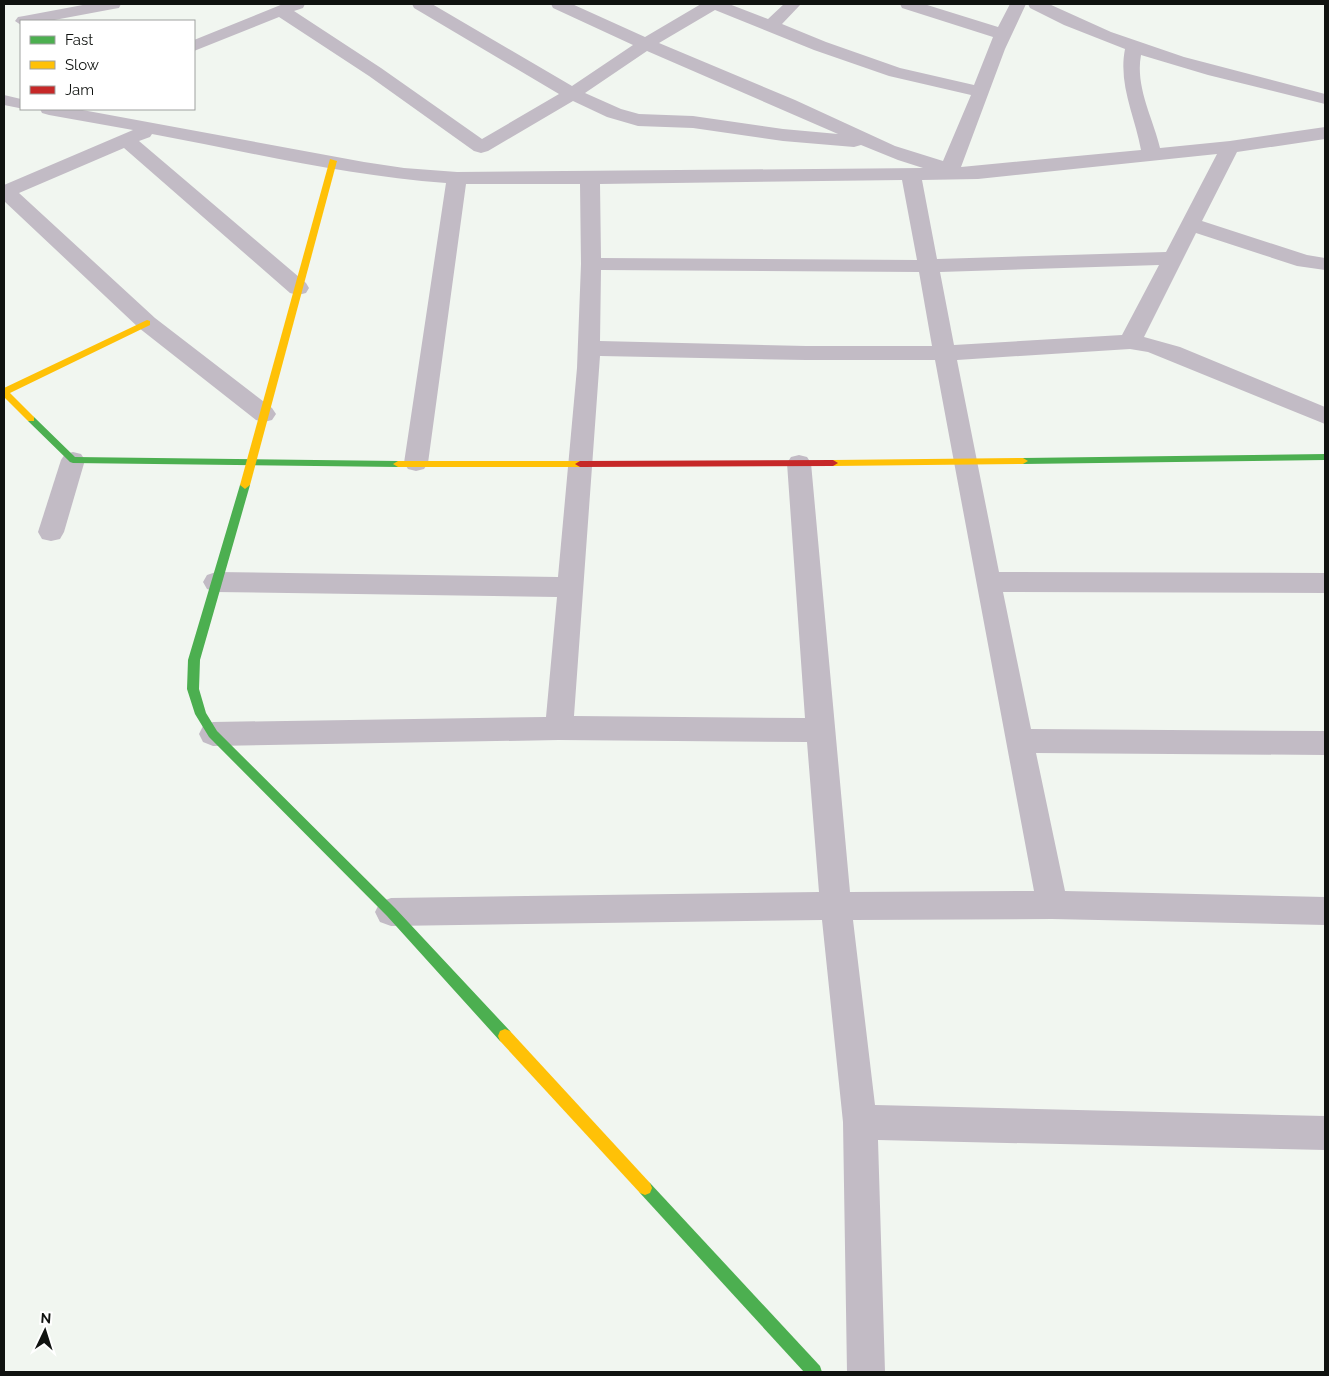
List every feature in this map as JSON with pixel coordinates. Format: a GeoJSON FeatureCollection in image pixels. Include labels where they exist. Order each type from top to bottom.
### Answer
{"type":"FeatureCollection","features":[{"type":"Feature","properties":{"kind":"street"},"geometry":{"type":"LineString","coordinates":[[33,20],[113,4]]}},
{"type":"Feature","properties":{"kind":"street"},"geometry":{"type":"LineString","coordinates":[[195,46],[298,4]]}},
{"type":"Feature","properties":{"kind":"street"},"geometry":{"type":"LineString","coordinates":[[420,4],[572,94],[614,113],[638,120],[693,122],[783,136],[868,142]]}},
{"type":"Feature","properties":{"kind":"street"},"geometry":{"type":"LineString","coordinates":[[559,4],[868,142],[950,171]]}},
{"type":"Feature","properties":{"kind":"street"},"geometry":{"type":"LineString","coordinates":[[481,147],[572,94],[646,44],[714,4],[820,46],[895,72],[981,92]]}},
{"type":"Feature","properties":{"kind":"street"},"geometry":{"type":"LineString","coordinates":[[771,26],[793,4]]}},
{"type":"Feature","properties":{"kind":"street"},"geometry":{"type":"LineString","coordinates":[[908,4],[1002,34]]}},
{"type":"Feature","properties":{"kind":"street"},"geometry":{"type":"LineString","coordinates":[[950,171],[1002,34],[1018,4]]}},
{"type":"Feature","properties":{"kind":"street"},"geometry":{"type":"LineString","coordinates":[[1036,4],[1076,24],[1134,46],[1198,66],[1325,99]]}},
{"type":"Feature","properties":{"kind":"street"},"geometry":{"type":"LineString","coordinates":[[280,10],[375,72],[481,147],[516,178]]}},
{"type":"Feature","properties":{"kind":"street"},"geometry":{"type":"LineString","coordinates":[[4,26],[20,23]]}},
{"type":"Feature","properties":{"kind":"street"},"geometry":{"type":"LineString","coordinates":[[1134,46],[1130,74],[1149,138],[1152,156]]}},
{"type":"Feature","properties":{"kind":"street"},"geometry":{"type":"LineString","coordinates":[[4,100],[20,104]]}},
{"type":"Feature","properties":{"kind":"street"},"geometry":{"type":"LineString","coordinates":[[59,110],[404,174],[457,178],[911,174],[950,171],[1008,171],[1230,147],[1325,133]]}},
{"type":"Feature","properties":{"kind":"street"},"geometry":{"type":"LineString","coordinates":[[156,128],[4,191],[147,323],[264,414]]}},
{"type":"Feature","properties":{"kind":"street"},"geometry":{"type":"LineString","coordinates":[[126,140],[298,288]]}},
{"type":"Feature","properties":{"kind":"street"},"geometry":{"type":"LineString","coordinates":[[1130,342],[1230,147]]}},
{"type":"Feature","properties":{"kind":"street"},"geometry":{"type":"LineString","coordinates":[[333,161],[251,464],[194,660],[193,689],[201,714],[213,734],[391,912],[814,1372]]}},
{"type":"Feature","properties":{"kind":"street"},"geometry":{"type":"LineString","coordinates":[[911,174],[988,582],[1052,905]]}},
{"type":"Feature","properties":{"kind":"street"},"geometry":{"type":"LineString","coordinates":[[416,463],[457,178]]}},
{"type":"Feature","properties":{"kind":"street"},"geometry":{"type":"LineString","coordinates":[[559,728],[588,348],[591,264],[590,178]]}},
{"type":"Feature","properties":{"kind":"street"},"geometry":{"type":"LineString","coordinates":[[1190,224],[1304,261],[1325,264]]}},
{"type":"Feature","properties":{"kind":"street"},"geometry":{"type":"LineString","coordinates":[[591,264],[929,266],[1172,258]]}},
{"type":"Feature","properties":{"kind":"street"},"geometry":{"type":"LineString","coordinates":[[147,323],[4,392],[73,460],[251,464],[580,464],[966,462],[1325,457]]}},
{"type":"Feature","properties":{"kind":"street"},"geometry":{"type":"LineString","coordinates":[[588,348],[806,353],[946,352],[1130,342],[1151,345],[1172,352],[1325,416]]}},
{"type":"Feature","properties":{"kind":"street"},"geometry":{"type":"LineString","coordinates":[[51,532],[73,460]]}},
{"type":"Feature","properties":{"kind":"street"},"geometry":{"type":"LineString","coordinates":[[799,463],[836,906],[860,1122],[866,1372]]}},
{"type":"Feature","properties":{"kind":"street"},"geometry":{"type":"LineString","coordinates":[[216,582],[569,586]]}},
{"type":"Feature","properties":{"kind":"street"},"geometry":{"type":"LineString","coordinates":[[988,582],[1325,583]]}},
{"type":"Feature","properties":{"kind":"street"},"geometry":{"type":"LineString","coordinates":[[213,734],[559,728],[820,730]]}},
{"type":"Feature","properties":{"kind":"street"},"geometry":{"type":"LineString","coordinates":[[1020,741],[1325,743]]}},
{"type":"Feature","properties":{"kind":"street"},"geometry":{"type":"LineString","coordinates":[[391,912],[1052,905],[1325,911]]}},
{"type":"Feature","properties":{"kind":"street"},"geometry":{"type":"LineString","coordinates":[[860,1122],[1325,1133]]}},
{"type":"Feature","properties":{"kind":"traffic: fast"},"geometry":{"type":"LineString","coordinates":[[31,419],[73,460],[398,464]]}},
{"type":"Feature","properties":{"kind":"traffic: fast"},"geometry":{"type":"LineString","coordinates":[[1023,461],[1325,457]]}},
{"type":"Feature","properties":{"kind":"traffic: fast"},"geometry":{"type":"LineString","coordinates":[[245,485],[194,660],[193,689],[201,714],[213,734],[391,912],[505,1036]]}},
{"type":"Feature","properties":{"kind":"traffic: fast"},"geometry":{"type":"LineString","coordinates":[[645,1188],[814,1372]]}},
{"type":"Feature","properties":{"kind":"traffic: slow"},"geometry":{"type":"LineString","coordinates":[[245,485],[333,161]]}},
{"type":"Feature","properties":{"kind":"traffic: slow"},"geometry":{"type":"LineString","coordinates":[[31,419],[4,392],[147,323]]}},
{"type":"Feature","properties":{"kind":"traffic: slow"},"geometry":{"type":"LineString","coordinates":[[833,463],[1023,461]]}},
{"type":"Feature","properties":{"kind":"traffic: slow"},"geometry":{"type":"LineString","coordinates":[[398,464],[580,464]]}},
{"type":"Feature","properties":{"kind":"traffic: slow"},"geometry":{"type":"LineString","coordinates":[[505,1036],[645,1188]]}},
{"type":"Feature","properties":{"kind":"traffic: jam"},"geometry":{"type":"LineString","coordinates":[[580,464],[833,463]]}}]}
